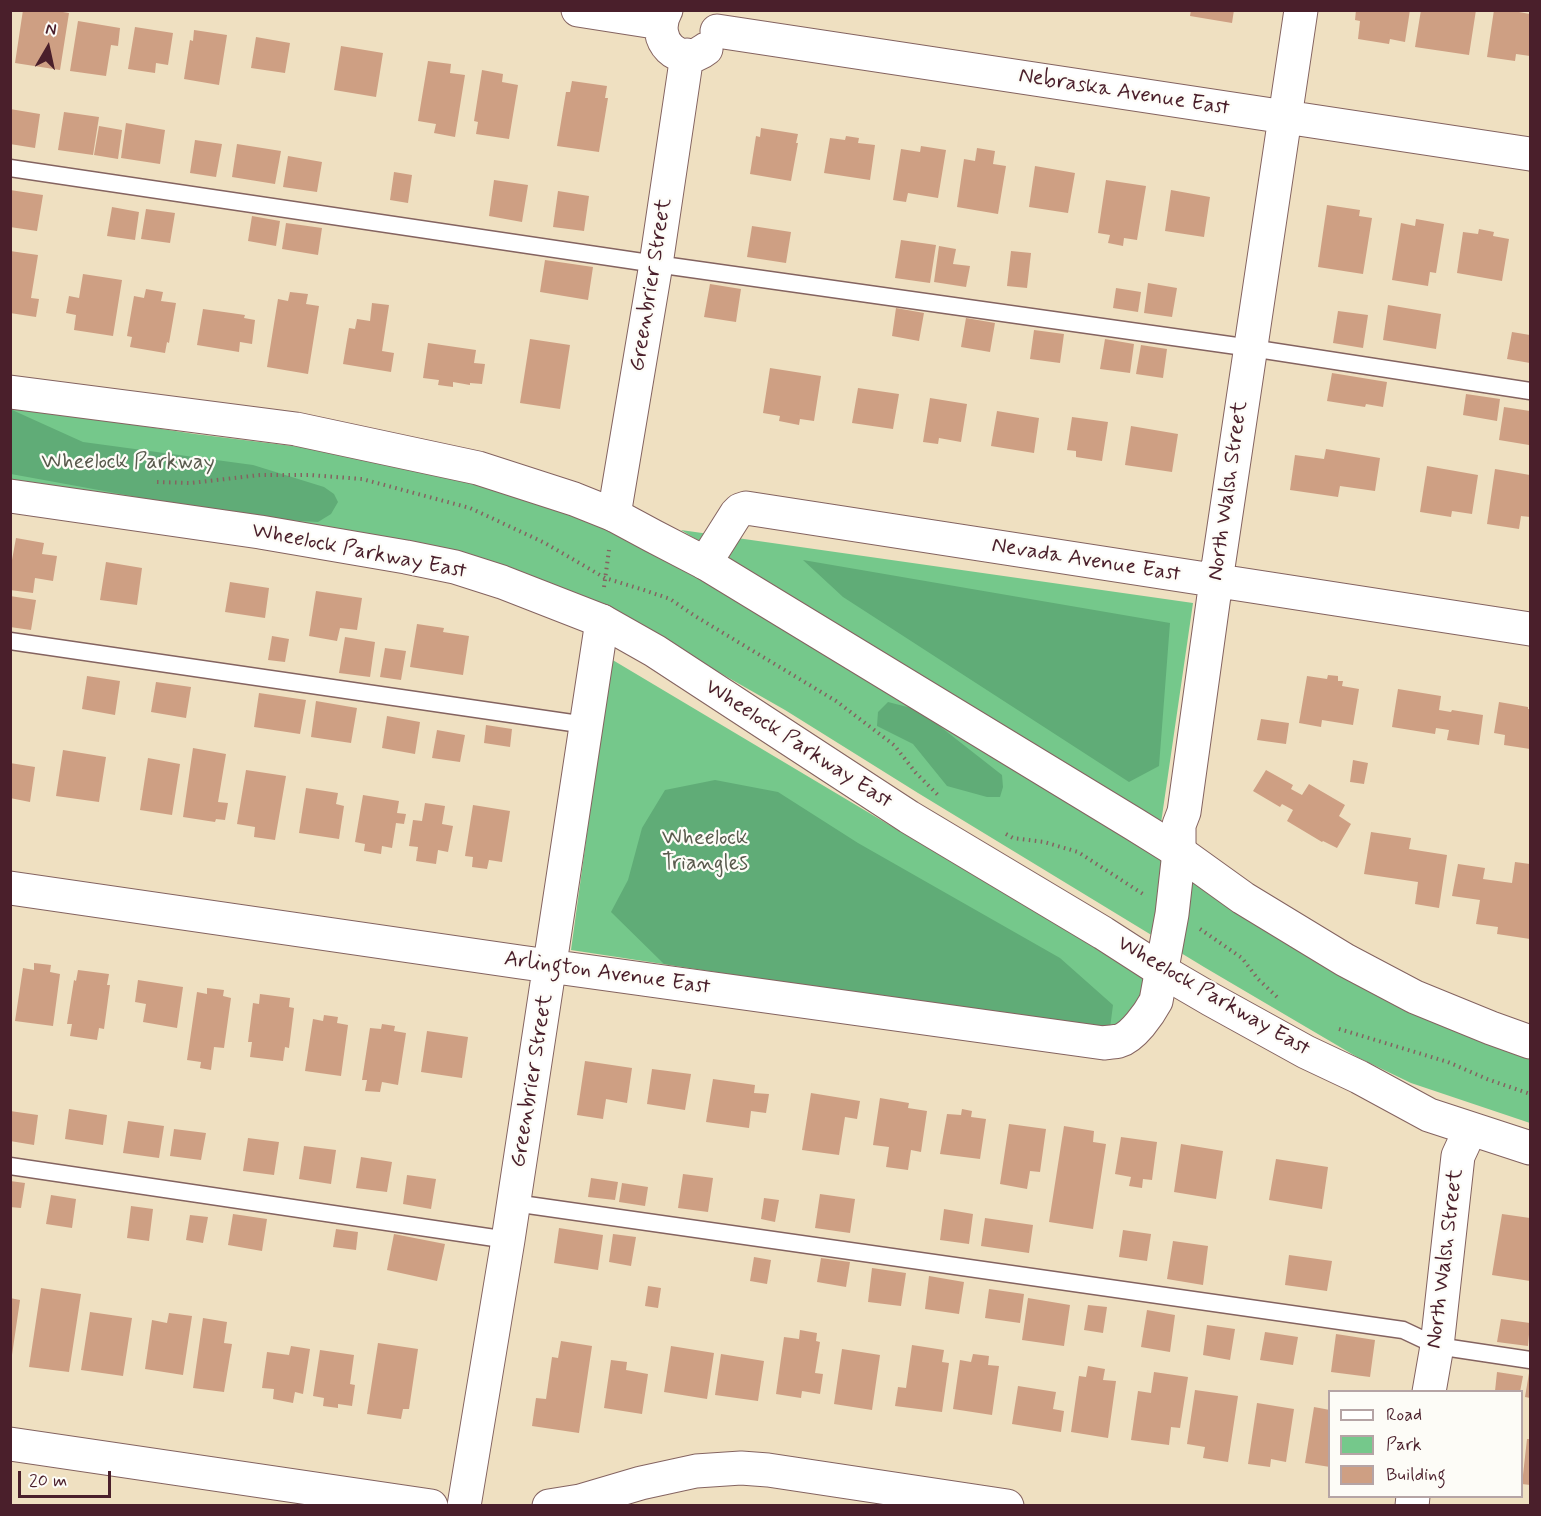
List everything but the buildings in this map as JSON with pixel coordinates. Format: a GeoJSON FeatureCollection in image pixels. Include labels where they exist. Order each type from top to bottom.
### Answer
{"type":"FeatureCollection","features":[{"type":"Feature","properties":{"kind":"street"},"geometry":{"type":"LineString","coordinates":[[578,10],[664,17],[660,30],[663,40],[670,49],[680,55],[691,56],[701,53],[716,37],[714,21]]}},
{"type":"Feature","properties":{"kind":"street","name":"North Walsh Street"},"geometry":{"type":"LineString","coordinates":[[1162,971],[1172,914],[1179,852],[1179,825],[1184,812],[1301,10]]}},
{"type":"Feature","properties":{"kind":"street","name":"Nebraska Avenue East"},"geometry":{"type":"LineString","coordinates":[[714,21],[1285,116],[1530,154]]}},
{"type":"Feature","properties":{"kind":"street","name":"Greenbrier Street"},"geometry":{"type":"LineString","coordinates":[[614,515],[656,264],[687,55]]}},
{"type":"Feature","properties":{"kind":"street"},"geometry":{"type":"LineString","coordinates":[[10,392],[296,429],[478,468],[614,515],[705,563],[1179,852],[1243,898],[1345,960],[1415,997],[1530,1042]]}},
{"type":"Feature","properties":{"kind":"street","name":"Wheelock Parkway East"},"geometry":{"type":"LineString","coordinates":[[10,496],[260,532],[406,556],[455,567],[493,579],[602,621],[655,651],[909,817],[1162,971],[1306,1052],[1359,1077],[1428,1115],[1530,1148]]}},
{"type":"Feature","properties":{"kind":"street","name":"Nevada Avenue East"},"geometry":{"type":"LineString","coordinates":[[705,563],[736,514],[746,508],[1530,628]]}},
{"type":"Feature","properties":{"kind":"street","name":"Greenbrier Street"},"geometry":{"type":"LineString","coordinates":[[464,1506],[514,1203],[602,621]]}},
{"type":"Feature","properties":{"kind":"street","name":"Arlington Avenue East"},"geometry":{"type":"LineString","coordinates":[[10,888],[1104,1043],[1121,1041],[1138,1027],[1156,1001],[1162,971]]}},
{"type":"Feature","properties":{"kind":"street","name":"North Walsh Street"},"geometry":{"type":"LineString","coordinates":[[1429,1390],[1437,1346],[1458,1156],[1470,1130]]}},
{"type":"Feature","properties":{"kind":"street"},"geometry":{"type":"LineString","coordinates":[[10,1444],[431,1506]]}},
{"type":"Feature","properties":{"kind":"street"},"geometry":{"type":"LineString","coordinates":[[549,1506],[580,1501],[641,1483],[696,1471],[741,1468],[768,1470],[1007,1506]]}},
{"type":"Feature","properties":{"kind":"lane"},"geometry":{"type":"LineString","coordinates":[[10,168],[656,264],[1251,348],[1530,391]]}},
{"type":"Feature","properties":{"kind":"lane"},"geometry":{"type":"LineString","coordinates":[[10,641],[586,725]]}},
{"type":"Feature","properties":{"kind":"lane"},"geometry":{"type":"LineString","coordinates":[[10,1166],[508,1240]]}},
{"type":"Feature","properties":{"kind":"lane"},"geometry":{"type":"LineString","coordinates":[[514,1203],[1403,1330],[1437,1346],[1530,1360]]}},
{"type":"Feature","properties":{"kind":"path"},"geometry":{"type":"LineString","coordinates":[[156,482],[191,483],[261,475],[310,475],[362,479],[470,508],[545,543],[605,578],[670,599],[836,701],[894,745],[916,773],[941,798]]}},
{"type":"Feature","properties":{"kind":"path"},"geometry":{"type":"LineString","coordinates":[[602,621],[605,578],[614,515]]}},
{"type":"Feature","properties":{"kind":"path"},"geometry":{"type":"LineString","coordinates":[[1004,834],[1078,852],[1150,900]]}},
{"type":"Feature","properties":{"kind":"path"},"geometry":{"type":"LineString","coordinates":[[1194,924],[1242,958],[1258,979],[1278,998]]}},
{"type":"Feature","properties":{"kind":"path"},"geometry":{"type":"LineString","coordinates":[[1337,1029],[1448,1062],[1530,1094]]}},
{"type":"Feature","properties":{"kind":"green space","name":"Wheelock Parkway"},"geometry":{"type":"Polygon","coordinates":[[[10,406],[195,434],[317,449],[430,469],[595,519],[664,551],[1530,1053],[1530,1123],[1411,1083],[1357,1057],[1204,967],[785,710],[590,599],[11,484],[10,406]]]}},
{"type":"Feature","properties":{"kind":"green space"},"geometry":{"type":"Polygon","coordinates":[[[10,409],[83,442],[253,465],[324,487],[334,494],[338,502],[331,514],[318,522],[252,518],[11,474],[10,409]]]}},
{"type":"Feature","properties":{"kind":"green space"},"geometry":{"type":"Polygon","coordinates":[[[681,530],[1193,603],[1161,823],[681,530]]]}},
{"type":"Feature","properties":{"kind":"green space"},"geometry":{"type":"Polygon","coordinates":[[[803,560],[1170,623],[1159,766],[1129,782],[843,597],[803,560]]]}},
{"type":"Feature","properties":{"kind":"green space","name":"Wheelock Triangles"},"geometry":{"type":"Polygon","coordinates":[[[611,659],[1146,978],[1138,1015],[1110,1028],[899,1000],[571,950],[611,659]]]}},
{"type":"Feature","properties":{"kind":"green space"},"geometry":{"type":"Polygon","coordinates":[[[888,702],[919,710],[1002,775],[1003,787],[1000,797],[987,797],[947,786],[913,744],[877,726],[878,712],[888,702]]]}},
{"type":"Feature","properties":{"kind":"green space","name":"Wheelock Triangles"},"geometry":{"type":"Polygon","coordinates":[[[715,780],[778,792],[858,843],[1060,958],[1113,1005],[1110,1028],[899,1000],[664,964],[611,912],[628,880],[642,828],[665,790],[715,780]]]}}]}
